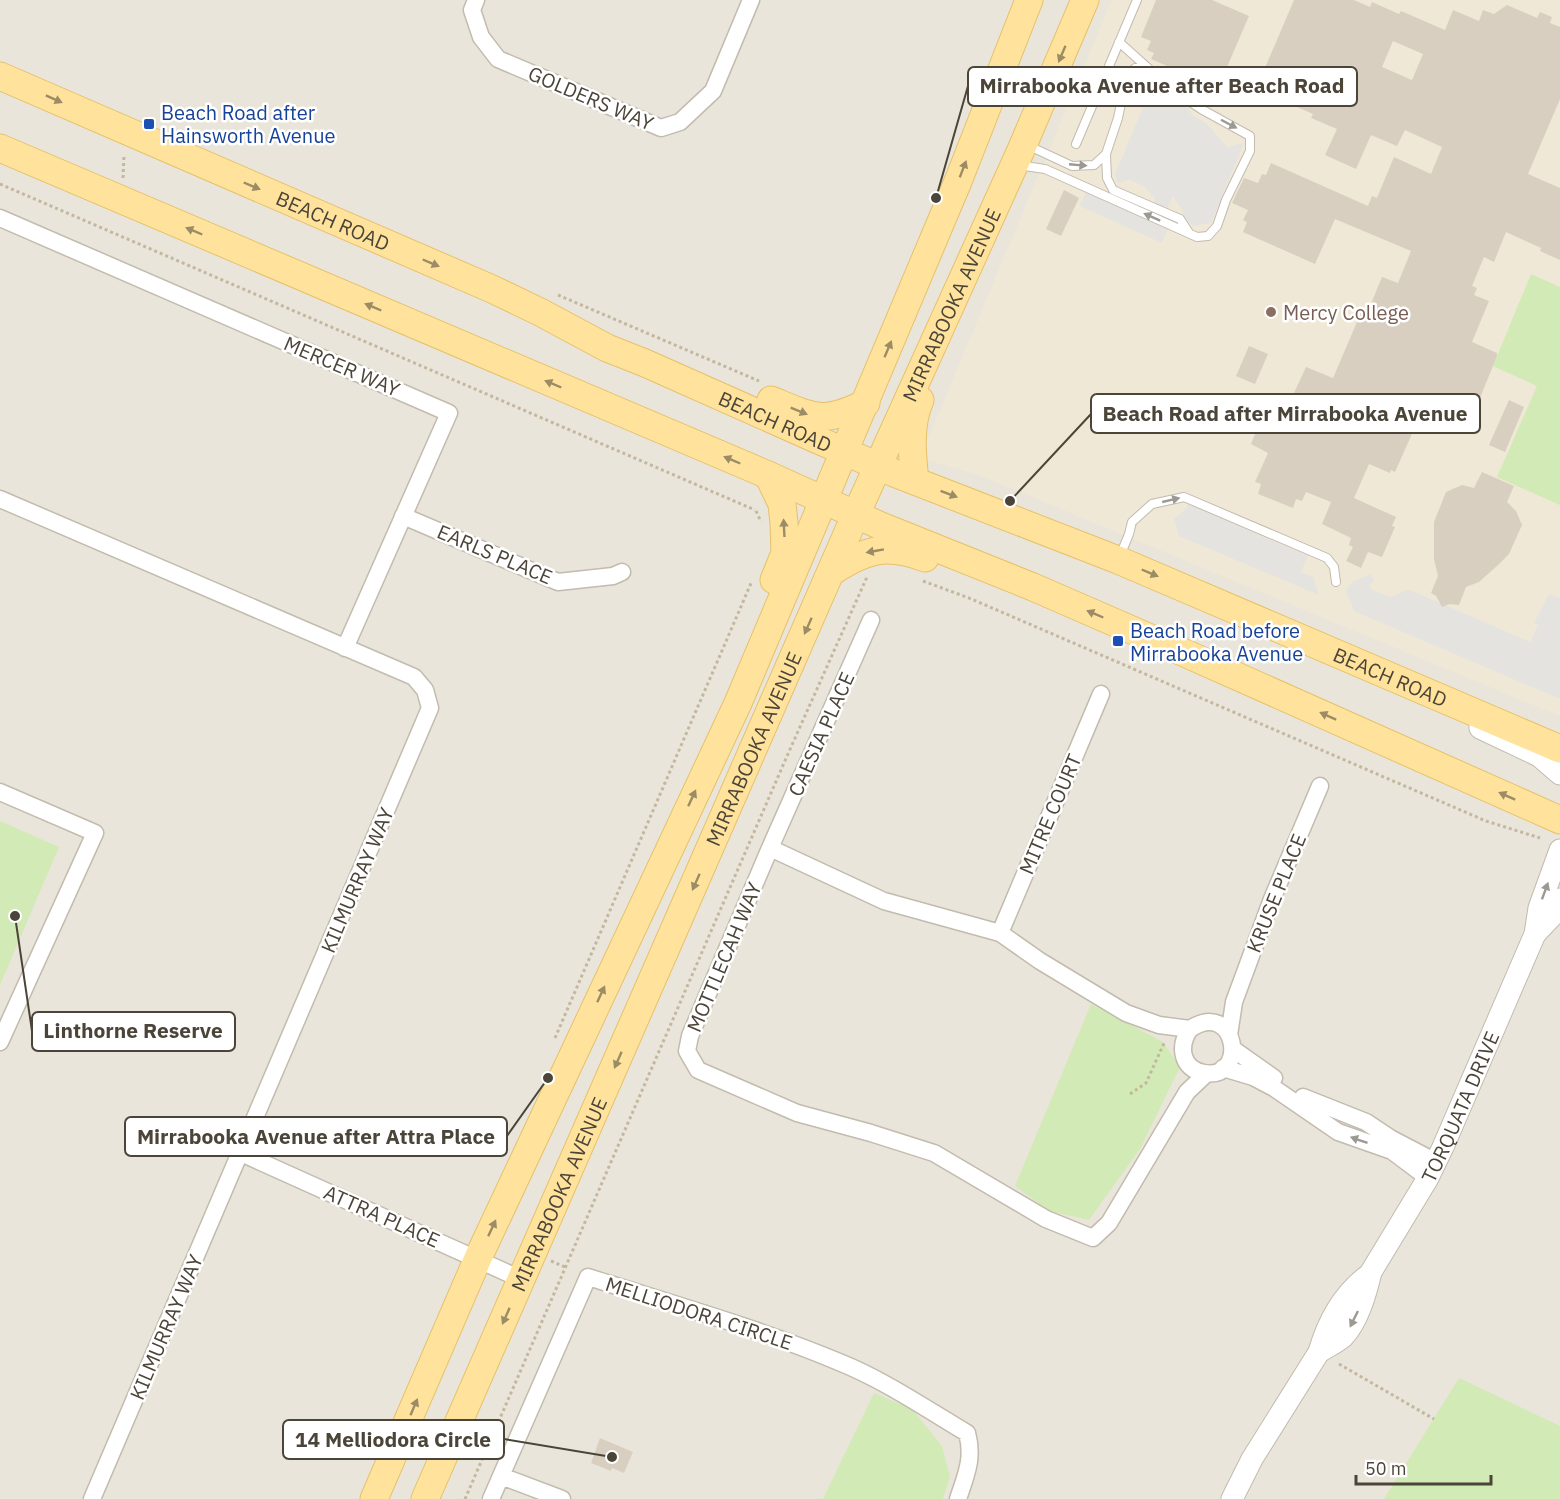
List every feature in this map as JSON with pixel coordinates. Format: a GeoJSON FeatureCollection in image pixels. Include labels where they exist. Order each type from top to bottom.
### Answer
{"type":"FeatureCollection","features":[{"type":"Feature","properties":{"kind":"main road","name":"MIRRABOOKA AVENUE"},"geometry":{"type":"LineString","coordinates":[[374,1499],[478,1258],[738,703],[959,179],[1029,0]]}},
{"type":"Feature","properties":{"kind":"main road","name":"MIRRABOOKA AVENUE"},"geometry":{"type":"LineString","coordinates":[[425,1499],[523,1280],[856,514],[1019,154],[1085,0]]}},
{"type":"Feature","properties":{"kind":"main road","name":"BEACH ROAD"},"geometry":{"type":"LineString","coordinates":[[0,76],[492,289],[607,348],[879,466],[1118,560],[1560,749]]}},
{"type":"Feature","properties":{"kind":"main road"},"geometry":{"type":"LineString","coordinates":[[0,147],[825,501],[1033,587],[1551,829]]}},
{"type":"Feature","properties":{"kind":"main road"},"geometry":{"type":"LineString","coordinates":[[915,481],[913,422],[915,412],[965,297],[994,209]]}},
{"type":"Feature","properties":{"kind":"main road"},"geometry":{"type":"LineString","coordinates":[[645,363],[695,368],[810,416],[837,416],[866,403]]}},
{"type":"Feature","properties":{"kind":"main road"},"geometry":{"type":"LineString","coordinates":[[738,703],[740,662],[785,553],[782,504],[768,475]]}},
{"type":"Feature","properties":{"kind":"main road"},"geometry":{"type":"LineString","coordinates":[[831,572],[851,559],[869,558],[874,550],[905,550],[982,579],[1033,587]]}},
{"type":"Feature","properties":{"kind":"street","name":"GOLDERS WAY"},"geometry":{"type":"LineString","coordinates":[[476,0],[472,10],[481,37],[498,59],[661,128],[680,122],[712,91],[751,0]]}},
{"type":"Feature","properties":{"kind":"street","name":"MERCER WAY"},"geometry":{"type":"LineString","coordinates":[[0,218],[449,413],[345,648]]}},
{"type":"Feature","properties":{"kind":"street","name":"KILMURRAY WAY"},"geometry":{"type":"LineString","coordinates":[[0,499],[414,677],[425,690],[430,708],[92,1499]]}},
{"type":"Feature","properties":{"kind":"street","name":"EARLS PLACE"},"geometry":{"type":"LineString","coordinates":[[403,516],[558,582],[613,576],[622,572]]}},
{"type":"Feature","properties":{"kind":"street","name":"CAESIA PLACE"},"geometry":{"type":"LineString","coordinates":[[770,848],[871,620]]}},
{"type":"Feature","properties":{"kind":"street"},"geometry":{"type":"LineString","coordinates":[[1410,683],[1436,708],[1539,756],[1560,774]]}},
{"type":"Feature","properties":{"kind":"street","name":"MITRE COURT"},"geometry":{"type":"LineString","coordinates":[[1000,933],[1101,694]]}},
{"type":"Feature","properties":{"kind":"street","name":"KRUSE PLACE"},"geometry":{"type":"LineString","coordinates":[[1231,1042],[1234,1002],[1272,899],[1320,786]]}},
{"type":"Feature","properties":{"kind":"street"},"geometry":{"type":"LineString","coordinates":[[0,792],[95,833],[0,1042]]}},
{"type":"Feature","properties":{"kind":"street","name":"MOTTLECAH WAY"},"geometry":{"type":"LineString","coordinates":[[1187,1092],[1188,1065],[1183,1057],[1182,1047],[1164,1029],[1126,1012],[1040,961],[1000,933],[884,901],[770,848],[690,1036],[687,1051],[698,1070],[796,1113],[934,1153],[1046,1219],[1093,1238],[1109,1223],[1187,1092],[1206,1074],[1223,1068]]}},
{"type":"Feature","properties":{"kind":"street","name":"TORQUATA DRIVE"},"geometry":{"type":"LineString","coordinates":[[1232,1499],[1252,1459],[1319,1352],[1334,1315],[1357,1283],[1371,1272],[1432,1170],[1535,934],[1539,908],[1560,850]]}},
{"type":"Feature","properties":{"kind":"street","name":"TORQUATA DRIVE"},"geometry":{"type":"LineString","coordinates":[[1535,934],[1554,914],[1560,899]]}},
{"type":"Feature","properties":{"kind":"street"},"geometry":{"type":"LineString","coordinates":[[1208,1022],[1234,1002]]}},
{"type":"Feature","properties":{"kind":"street"},"geometry":{"type":"LineString","coordinates":[[1208,1022],[1218,1024],[1252,1064],[1306,1098],[1366,1122],[1432,1170]]}},
{"type":"Feature","properties":{"kind":"street","name":"MOTTLECAH WAY"},"geometry":{"type":"LineString","coordinates":[[1164,1029],[1190,1029],[1208,1022]]}},
{"type":"Feature","properties":{"kind":"street"},"geometry":{"type":"LineString","coordinates":[[1182,1047],[1184,1038],[1190,1029]]}},
{"type":"Feature","properties":{"kind":"street"},"geometry":{"type":"LineString","coordinates":[[1231,1042],[1231,1059],[1223,1068],[1253,1077],[1274,1088],[1338,1132],[1392,1151],[1432,1170]]}},
{"type":"Feature","properties":{"kind":"street"},"geometry":{"type":"LineString","coordinates":[[1188,1065],[1206,1074]]}},
{"type":"Feature","properties":{"kind":"street","name":"ATTRA PLACE"},"geometry":{"type":"LineString","coordinates":[[241,1153],[523,1280]]}},
{"type":"Feature","properties":{"kind":"street","name":"MELLIODORA CIRCLE"},"geometry":{"type":"LineString","coordinates":[[501,1476],[588,1276],[780,1339],[841,1362],[898,1392],[967,1433],[971,1449],[967,1474],[958,1499]]}},
{"type":"Feature","properties":{"kind":"street"},"geometry":{"type":"LineString","coordinates":[[491,1499],[501,1476],[562,1499]]}},
{"type":"Feature","properties":{"kind":"lane"},"geometry":{"type":"LineString","coordinates":[[1076,144],[1137,0]]}},
{"type":"Feature","properties":{"kind":"lane"},"geometry":{"type":"LineString","coordinates":[[1019,154],[1045,169],[1197,237],[1208,236],[1217,226],[1226,200],[1250,151],[1250,136],[1170,89],[1119,42]]}},
{"type":"Feature","properties":{"kind":"lane"},"geometry":{"type":"LineString","coordinates":[[1148,68],[1135,68],[1126,80],[1119,118],[1106,154],[1107,178],[1113,190],[1180,219],[1189,233]]}},
{"type":"Feature","properties":{"kind":"lane"},"geometry":{"type":"LineString","coordinates":[[1019,154],[1072,166],[1094,165],[1106,154]]}},
{"type":"Feature","properties":{"kind":"lane"},"geometry":{"type":"LineString","coordinates":[[1118,560],[1132,522],[1152,504],[1184,497],[1328,558],[1334,567],[1335,582]]}},
{"type":"Feature","properties":{"kind":"path"},"geometry":{"type":"LineString","coordinates":[[117,198],[123,182],[124,151],[130,133]]}},
{"type":"Feature","properties":{"kind":"path"},"geometry":{"type":"LineString","coordinates":[[0,184],[756,511],[782,504]]}},
{"type":"Feature","properties":{"kind":"path"},"geometry":{"type":"LineString","coordinates":[[756,511],[764,532]]}},
{"type":"Feature","properties":{"kind":"path"},"geometry":{"type":"LineString","coordinates":[[465,1499],[768,800],[869,558]]}},
{"type":"Feature","properties":{"kind":"path"},"geometry":{"type":"LineString","coordinates":[[554,1039],[754,576]]}},
{"type":"Feature","properties":{"kind":"path"},"geometry":{"type":"LineString","coordinates":[[921,580],[969,598],[1486,821],[1551,829]]}},
{"type":"Feature","properties":{"kind":"path"},"geometry":{"type":"LineString","coordinates":[[1130,1094],[1146,1083],[1154,1070],[1164,1029]]}},
{"type":"Feature","properties":{"kind":"path"},"geometry":{"type":"LineString","coordinates":[[1319,1352],[1434,1419]]}},
{"type":"Feature","properties":{"kind":"shaded area"},"geometry":{"type":"Polygon","coordinates":[[[0,0],[1560,0],[1560,1499],[0,1499],[0,0]]]}},
{"type":"Feature","properties":{"kind":"shaded area","name":"Mercy College"},"geometry":{"type":"Polygon","coordinates":[[[1112,0],[1560,0],[1560,716],[979,475],[920,458],[1112,0]]]}},
{"type":"Feature","properties":{"kind":"shaded area"},"geometry":{"type":"Polygon","coordinates":[[[1166,91],[1184,102],[1192,115],[1206,123],[1227,147],[1244,143],[1211,223],[1193,226],[1182,216],[1183,211],[1173,197],[1167,209],[1154,203],[1155,199],[1144,186],[1130,180],[1117,183],[1115,174],[1145,103],[1164,100],[1166,91]]]}},
{"type":"Feature","properties":{"kind":"shaded area"},"geometry":{"type":"Polygon","coordinates":[[[1086,192],[1168,229],[1162,243],[1080,206],[1086,192]]]}},
{"type":"Feature","properties":{"kind":"shaded area"},"geometry":{"type":"Polygon","coordinates":[[[1188,504],[1308,556],[1301,572],[1313,577],[1319,595],[1179,536],[1174,519],[1186,509],[1188,504]]]}},
{"type":"Feature","properties":{"kind":"shaded area"},"geometry":{"type":"Polygon","coordinates":[[[1371,574],[1374,582],[1369,585],[1372,590],[1391,597],[1408,589],[1530,642],[1538,625],[1534,623],[1549,594],[1560,598],[1560,699],[1354,611],[1346,591],[1352,582],[1371,574]]]}},
{"type":"Feature","properties":{"kind":"green space"},"geometry":{"type":"Polygon","coordinates":[[[1531,274],[1560,287],[1560,505],[1497,477],[1537,386],[1493,366],[1531,274]]]}},
{"type":"Feature","properties":{"kind":"green space"},"geometry":{"type":"Polygon","coordinates":[[[0,821],[59,847],[0,985],[0,821]]]}},
{"type":"Feature","properties":{"kind":"green space"},"geometry":{"type":"Polygon","coordinates":[[[1091,1004],[1163,1042],[1180,1067],[1140,1149],[1089,1220],[1049,1211],[1015,1186],[1091,1004]]]}},
{"type":"Feature","properties":{"kind":"green space"},"geometry":{"type":"Polygon","coordinates":[[[1459,1378],[1560,1426],[1560,1499],[1384,1499],[1459,1378]]]}},
{"type":"Feature","properties":{"kind":"green space"},"geometry":{"type":"Polygon","coordinates":[[[874,1393],[912,1409],[942,1446],[950,1477],[943,1499],[823,1499],[874,1393]]]}},
{"type":"Feature","properties":{"kind":"building"},"geometry":{"type":"Polygon","coordinates":[[[1156,0],[1212,0],[1249,16],[1221,81],[1193,69],[1190,76],[1151,59],[1154,53],[1147,50],[1151,41],[1141,37],[1156,0]]]}},
{"type":"Feature","properties":{"kind":"building"},"geometry":{"type":"Polygon","coordinates":[[[1294,0],[1354,0],[1370,7],[1372,2],[1399,14],[1401,11],[1445,30],[1453,10],[1479,21],[1483,10],[1494,14],[1507,5],[1537,18],[1540,12],[1552,17],[1550,23],[1560,27],[1560,99],[1528,174],[1560,188],[1560,260],[1540,251],[1541,248],[1506,232],[1494,262],[1484,257],[1472,286],[1477,288],[1474,295],[1489,301],[1472,342],[1497,353],[1497,356],[1477,405],[1471,402],[1467,411],[1463,410],[1457,424],[1423,409],[1395,472],[1391,470],[1390,473],[1369,464],[1354,498],[1396,517],[1392,526],[1395,527],[1382,557],[1368,552],[1361,568],[1346,561],[1353,547],[1349,545],[1351,538],[1322,524],[1331,502],[1306,492],[1302,501],[1296,499],[1293,508],[1258,494],[1261,484],[1255,482],[1268,453],[1251,444],[1261,419],[1275,425],[1277,421],[1280,423],[1306,367],[1333,378],[1363,308],[1368,311],[1382,277],[1398,283],[1411,251],[1335,219],[1315,264],[1243,232],[1247,222],[1243,220],[1248,210],[1232,203],[1244,178],[1258,183],[1262,174],[1266,175],[1271,163],[1368,206],[1372,196],[1377,198],[1394,157],[1431,174],[1442,147],[1405,130],[1397,146],[1371,135],[1356,169],[1325,155],[1337,129],[1311,118],[1313,114],[1256,89],[1294,0]],[[1393,41],[1382,67],[1412,80],[1423,54],[1393,41]]]}},
{"type":"Feature","properties":{"kind":"building"},"geometry":{"type":"Polygon","coordinates":[[[1064,190],[1079,198],[1061,236],[1046,229],[1064,190]]]}},
{"type":"Feature","properties":{"kind":"building"},"geometry":{"type":"Polygon","coordinates":[[[1249,346],[1268,354],[1255,384],[1236,376],[1249,346]]]}},
{"type":"Feature","properties":{"kind":"building"},"geometry":{"type":"Polygon","coordinates":[[[1509,400],[1524,407],[1505,452],[1489,445],[1509,400]]]}},
{"type":"Feature","properties":{"kind":"building"},"geometry":{"type":"Polygon","coordinates":[[[1482,472],[1514,486],[1507,502],[1516,511],[1522,525],[1509,554],[1479,582],[1466,587],[1459,605],[1450,604],[1442,607],[1436,596],[1431,593],[1438,576],[1434,559],[1434,522],[1446,492],[1462,485],[1474,488],[1482,472]]]}},
{"type":"Feature","properties":{"kind":"building"},"geometry":{"type":"Polygon","coordinates":[[[600,1438],[633,1452],[624,1473],[612,1468],[611,1471],[591,1463],[600,1438]]]}},
{"type":"Feature","properties":{"kind":"place","name":"Beach Road after Hainsworth Avenue"},"geometry":{"type":"Point","coordinates":[149,124]}},
{"type":"Feature","properties":{"kind":"place","name":"Mirrabooka Avenue after Beach Road"},"geometry":{"type":"Point","coordinates":[936,198]}},
{"type":"Feature","properties":{"kind":"place","name":"Mercy College"},"geometry":{"type":"Point","coordinates":[1271,312]}},
{"type":"Feature","properties":{"kind":"place","name":"Beach Road after Mirrabooka Avenue"},"geometry":{"type":"Point","coordinates":[1010,501]}},
{"type":"Feature","properties":{"kind":"place","name":"Beach Road before Mirrabooka Avenue"},"geometry":{"type":"Point","coordinates":[1118,641]}},
{"type":"Feature","properties":{"kind":"place","name":"Linthorne Reserve"},"geometry":{"type":"Point","coordinates":[15,916]}},
{"type":"Feature","properties":{"kind":"place","name":"Mirrabooka Avenue after Attra Place"},"geometry":{"type":"Point","coordinates":[548,1078]}},
{"type":"Feature","properties":{"kind":"place","name":"14 Melliodora Circle"},"geometry":{"type":"Point","coordinates":[612,1457]}}]}
